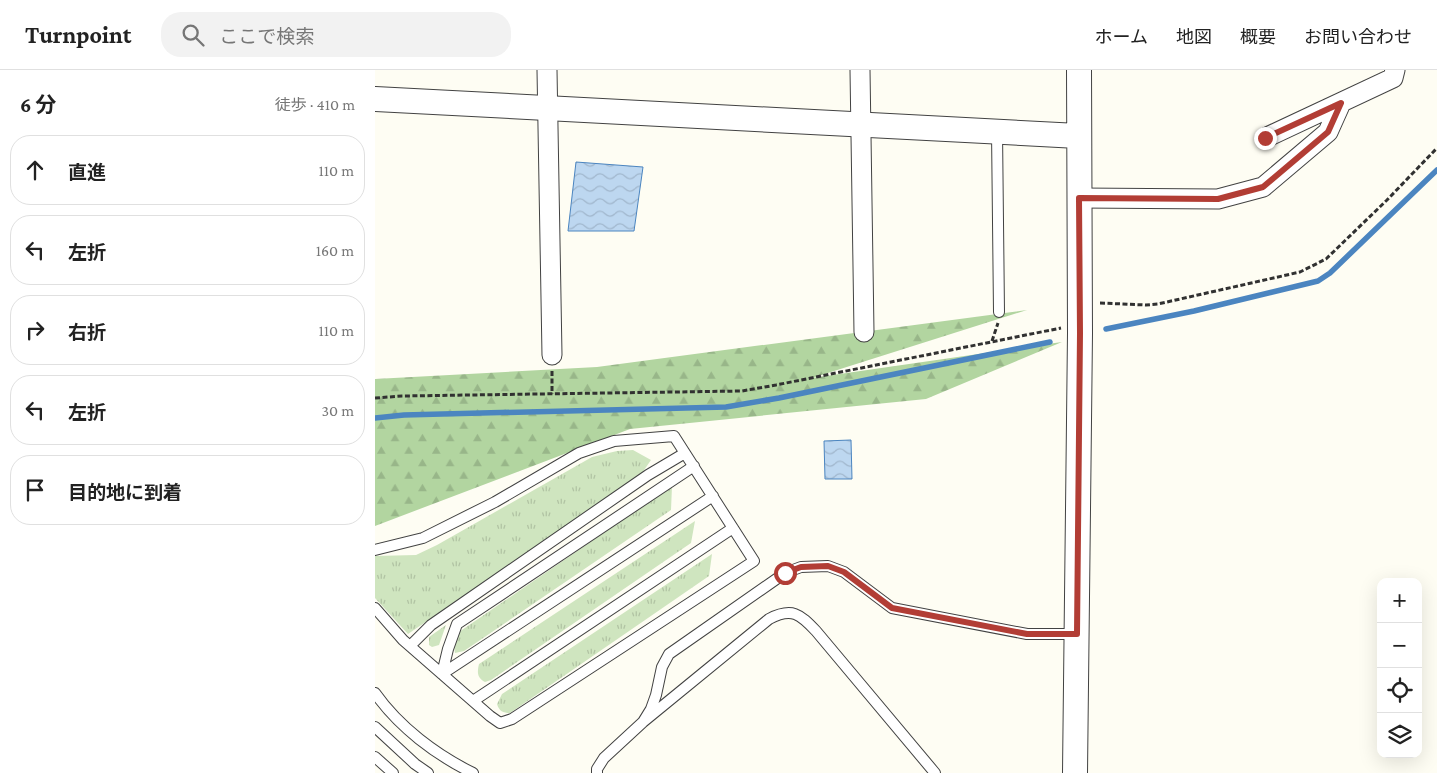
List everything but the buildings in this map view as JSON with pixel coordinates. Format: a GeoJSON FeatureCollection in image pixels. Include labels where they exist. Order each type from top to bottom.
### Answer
{"type":"FeatureCollection","features":[{"type":"Feature","properties":{"kind":"street"},"geometry":{"type":"LineString","coordinates":[[547,70],[552,356]]}},
{"type":"Feature","properties":{"kind":"street"},"geometry":{"type":"LineString","coordinates":[[860,70],[865,332]]}},
{"type":"Feature","properties":{"kind":"street"},"geometry":{"type":"LineString","coordinates":[[1075,773],[1080,333],[1079,70]]}},
{"type":"Feature","properties":{"kind":"street"},"geometry":{"type":"LineString","coordinates":[[1265,138],[1393,78],[1395,70]]}},
{"type":"Feature","properties":{"kind":"street"},"geometry":{"type":"LineString","coordinates":[[375,99],[1079,136]]}},
{"type":"Feature","properties":{"kind":"street"},"geometry":{"type":"LineString","coordinates":[[1079,198],[1218,199],[1263,187],[1328,132],[1341,103]]}},
{"type":"Feature","properties":{"kind":"lane"},"geometry":{"type":"LineString","coordinates":[[997,131],[999,312]]}},
{"type":"Feature","properties":{"kind":"lane"},"geometry":{"type":"LineString","coordinates":[[375,550],[423,538],[495,502],[579,453],[614,441],[674,436],[754,561],[512,719],[500,723],[410,646],[375,608]]}},
{"type":"Feature","properties":{"kind":"lane"},"geometry":{"type":"LineString","coordinates":[[410,646],[439,620],[648,475],[685,454]]}},
{"type":"Feature","properties":{"kind":"lane"},"geometry":{"type":"LineString","coordinates":[[442,674],[447,649],[457,624],[694,466]]}},
{"type":"Feature","properties":{"kind":"lane"},"geometry":{"type":"LineString","coordinates":[[442,674],[713,496]]}},
{"type":"Feature","properties":{"kind":"lane"},"geometry":{"type":"LineString","coordinates":[[473,701],[733,528]]}},
{"type":"Feature","properties":{"kind":"lane"},"geometry":{"type":"LineString","coordinates":[[643,722],[651,709],[662,667],[669,654],[785,573],[801,567],[828,566],[844,572],[892,608],[1027,634],[1077,634]]}},
{"type":"Feature","properties":{"kind":"lane"},"geometry":{"type":"LineString","coordinates":[[597,773],[597,769],[604,758],[643,722],[769,619],[782,613],[797,614],[806,620],[935,773]]}},
{"type":"Feature","properties":{"kind":"lane"},"geometry":{"type":"LineString","coordinates":[[375,693],[383,704],[415,735],[453,763],[473,773]]}},
{"type":"Feature","properties":{"kind":"lane"},"geometry":{"type":"LineString","coordinates":[[375,727],[415,764],[428,773]]}},
{"type":"Feature","properties":{"kind":"lane"},"geometry":{"type":"LineString","coordinates":[[375,757],[393,773]]}},
{"type":"Feature","properties":{"kind":"path"},"geometry":{"type":"LineString","coordinates":[[1096,303],[1157,304],[1300,272],[1326,259],[1437,148]]}},
{"type":"Feature","properties":{"kind":"path"},"geometry":{"type":"LineString","coordinates":[[375,398],[742,390],[776,385],[1062,328]]}},
{"type":"Feature","properties":{"kind":"green space"},"geometry":{"type":"Polygon","coordinates":[[[1027,310],[812,378],[1062,342],[926,399],[630,429],[375,526],[375,379],[597,367],[1027,310]]]}},
{"type":"Feature","properties":{"kind":"green space"},"geometry":{"type":"Polygon","coordinates":[[[633,450],[651,460],[640,476],[408,634],[375,598],[375,556],[416,555],[592,457],[617,451],[633,450]]]}},
{"type":"Feature","properties":{"kind":"green space"},"geometry":{"type":"Polygon","coordinates":[[[672,486],[671,510],[464,651],[455,653],[454,646],[459,632],[672,486]]]}},
{"type":"Feature","properties":{"kind":"green space"},"geometry":{"type":"Polygon","coordinates":[[[695,521],[691,543],[491,680],[485,682],[480,679],[478,672],[479,664],[695,521]]]}},
{"type":"Feature","properties":{"kind":"green space"},"geometry":{"type":"Polygon","coordinates":[[[712,554],[709,576],[510,713],[500,710],[497,704],[502,694],[712,554]]]}},
{"type":"Feature","properties":{"kind":"green space"},"geometry":{"type":"Polygon","coordinates":[[[446,625],[439,645],[432,647],[429,645],[429,637],[446,625]]]}},
{"type":"Feature","properties":{"kind":"water"},"geometry":{"type":"Polygon","coordinates":[[[576,162],[643,167],[634,231],[568,231],[576,162]]]}},
{"type":"Feature","properties":{"kind":"water"},"geometry":{"type":"Polygon","coordinates":[[[851,440],[852,479],[825,479],[824,441],[851,440]]]}},
{"type":"Feature","properties":{"kind":"waterway"},"geometry":{"type":"LineString","coordinates":[[1106,329],[1194,311],[1318,281],[1330,273],[1437,170]]}},
{"type":"Feature","properties":{"kind":"waterway"},"geometry":{"type":"LineString","coordinates":[[375,418],[404,415],[726,407],[779,398],[1050,342]]}},
{"type":"Feature","properties":{"kind":"route"},"geometry":{"type":"LineString","coordinates":[[785,573],[801,567],[828,566],[844,572],[892,608],[1027,634],[1077,634],[1080,333],[1079,198],[1218,199],[1263,187],[1328,132],[1341,103],[1265,138]]}}]}
